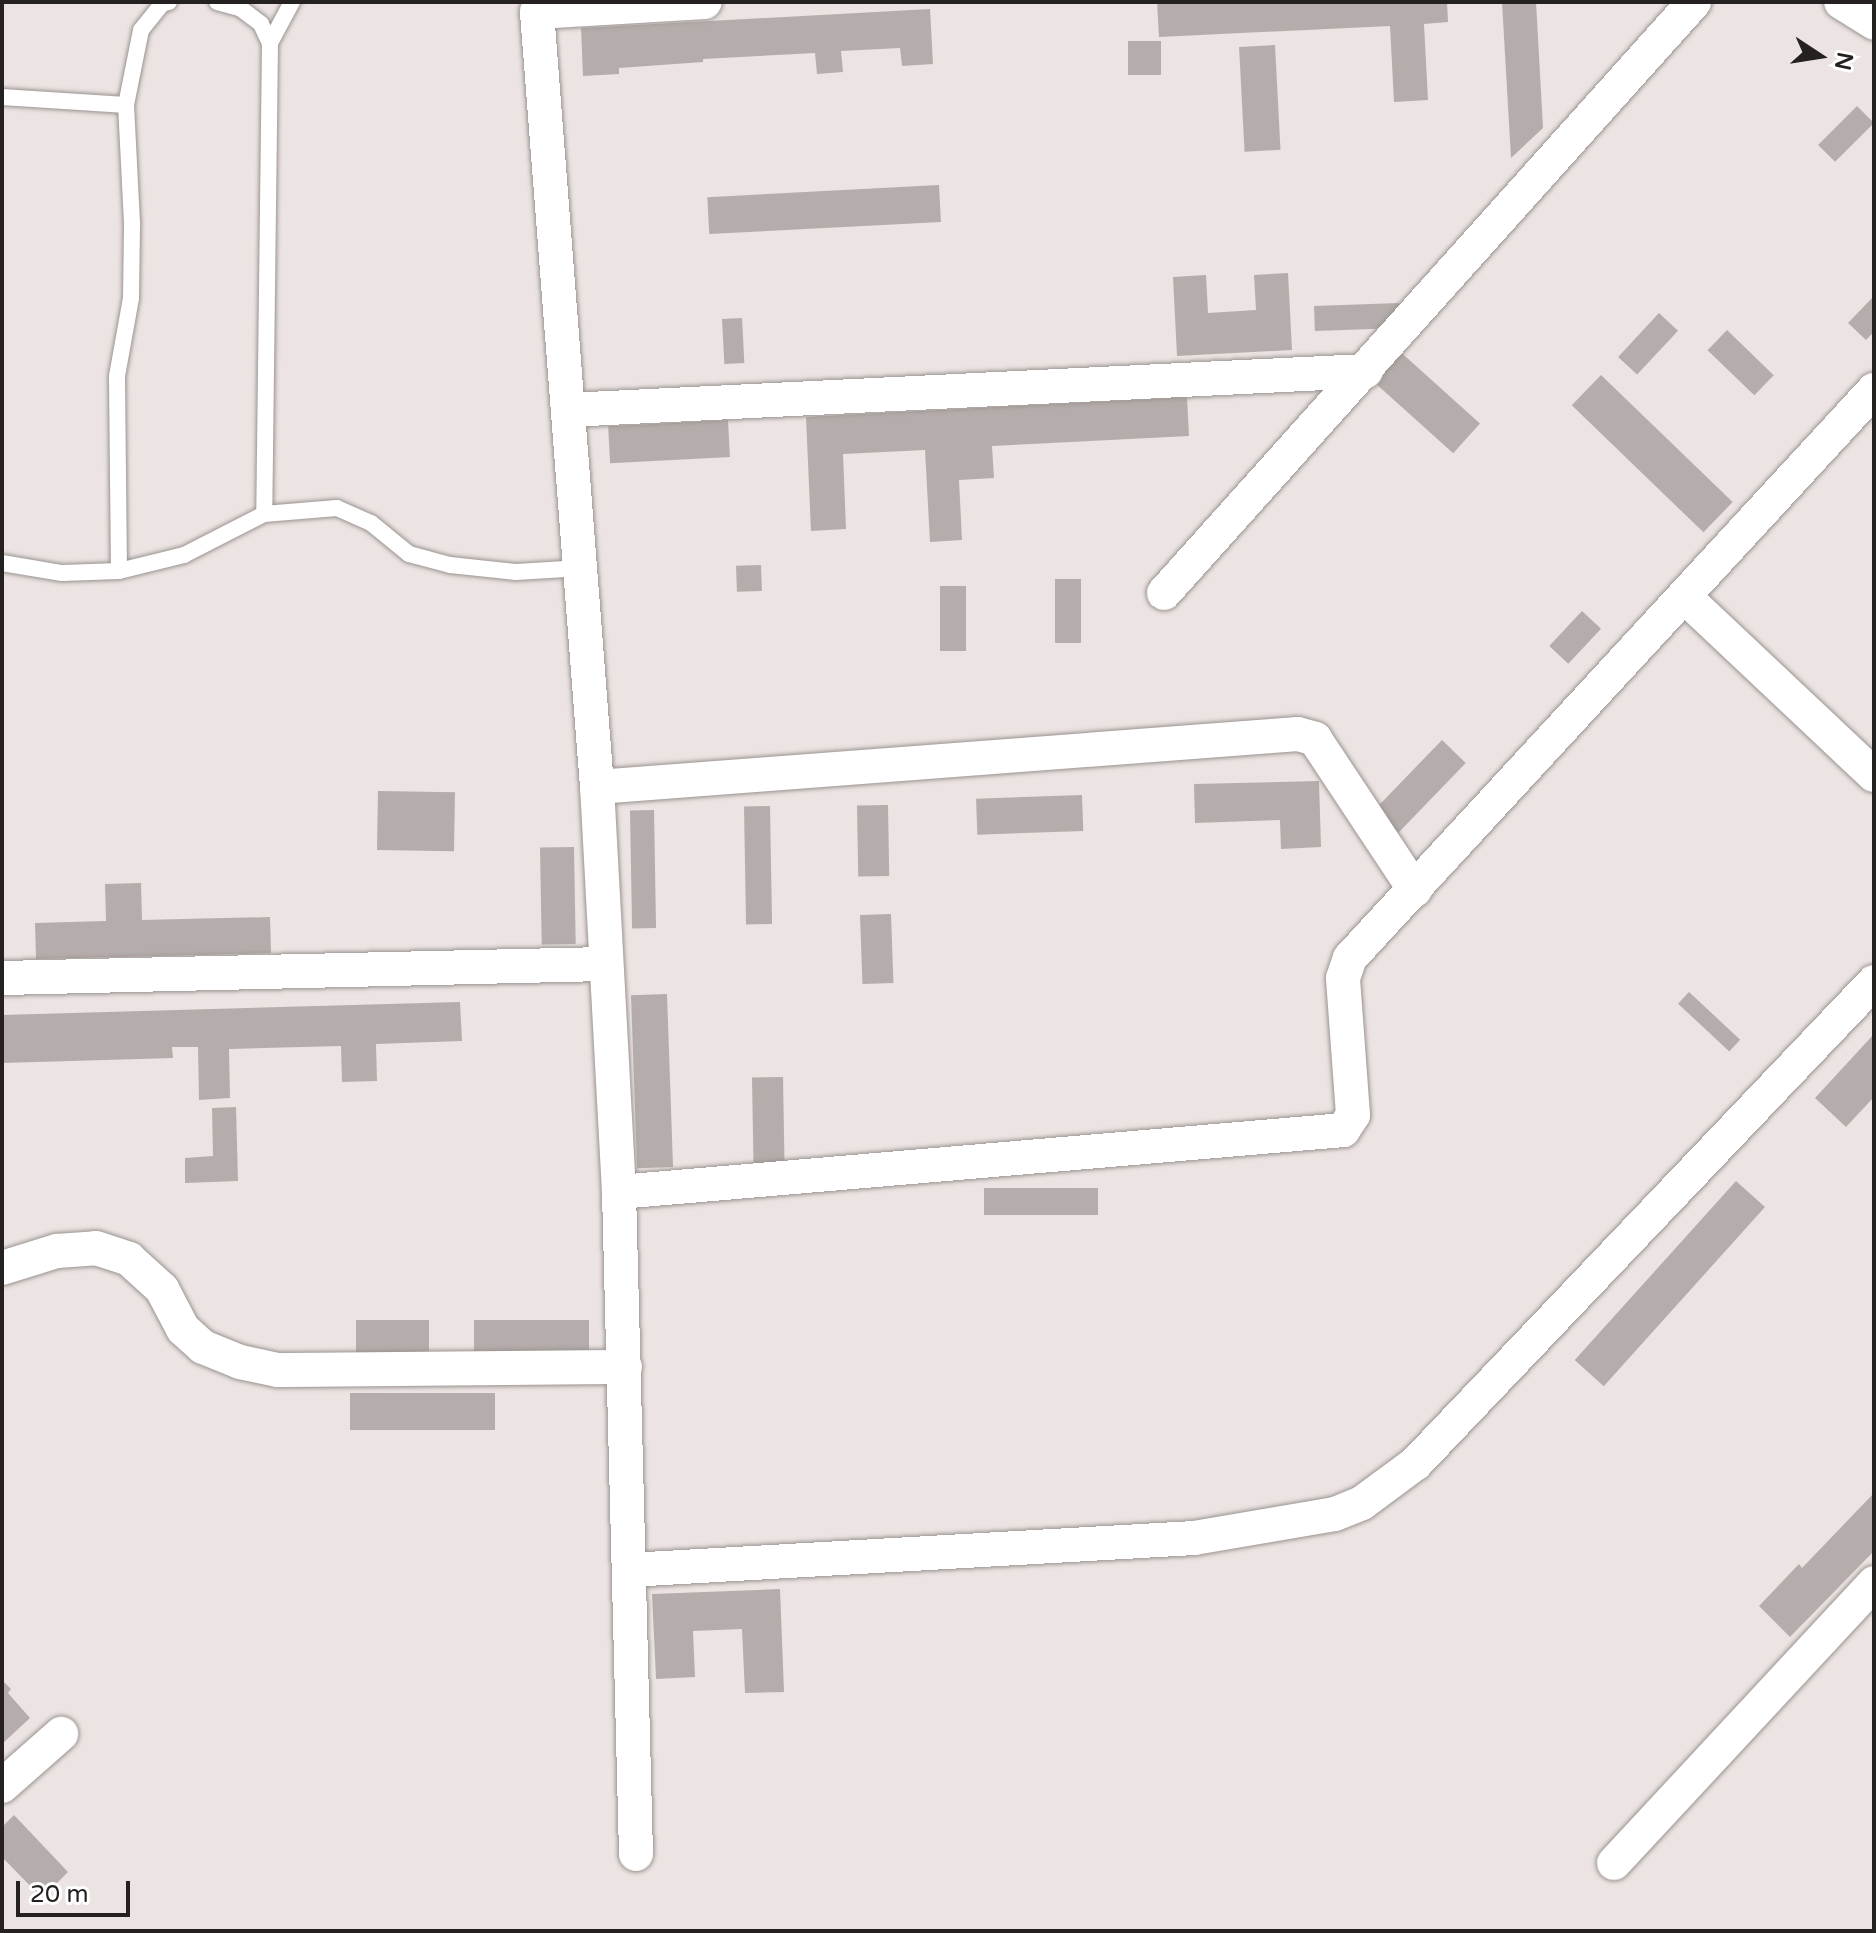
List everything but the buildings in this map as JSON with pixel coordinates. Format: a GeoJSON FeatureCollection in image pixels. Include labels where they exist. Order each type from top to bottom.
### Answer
{"type":"FeatureCollection","features":[{"type":"Feature","properties":{"kind":"street"},"geometry":{"type":"LineString","coordinates":[[636,1854],[619,1192],[582,568],[536,7],[705,2]]}},
{"type":"Feature","properties":{"kind":"street"},"geometry":{"type":"LineString","coordinates":[[1164,593],[1694,2]]}},
{"type":"Feature","properties":{"kind":"street"},"geometry":{"type":"LineString","coordinates":[[1841,2],[1874,23]]}},
{"type":"Feature","properties":{"kind":"street"},"geometry":{"type":"LineString","coordinates":[[568,410],[1366,371]]}},
{"type":"Feature","properties":{"kind":"street"},"geometry":{"type":"LineString","coordinates":[[619,1192],[1343,1130],[1353,1115],[1343,978],[1350,958],[1686,598],[1874,390]]}},
{"type":"Feature","properties":{"kind":"street"},"geometry":{"type":"LineString","coordinates":[[1686,598],[1874,775]]}},
{"type":"Feature","properties":{"kind":"street"},"geometry":{"type":"LineString","coordinates":[[597,787],[1298,734],[1315,739],[1415,890]]}},
{"type":"Feature","properties":{"kind":"street"},"geometry":{"type":"LineString","coordinates":[[2,978],[605,964]]}},
{"type":"Feature","properties":{"kind":"street"},"geometry":{"type":"LineString","coordinates":[[629,1570],[1194,1538],[1335,1514],[1362,1503],[1416,1463],[1874,982]]}},
{"type":"Feature","properties":{"kind":"street"},"geometry":{"type":"LineString","coordinates":[[2,1268],[57,1251],[96,1248],[129,1259],[162,1289],[183,1329],[203,1347],[240,1362],[278,1370],[625,1367]]}},
{"type":"Feature","properties":{"kind":"street"},"geometry":{"type":"LineString","coordinates":[[1614,1863],[1874,1583]]}},
{"type":"Feature","properties":{"kind":"street"},"geometry":{"type":"LineString","coordinates":[[2,1786],[61,1734]]}},
{"type":"Feature","properties":{"kind":"lane"},"geometry":{"type":"LineString","coordinates":[[119,571],[115,460],[117,376],[131,298],[132,223],[126,105],[141,30],[163,3],[169,2]]}},
{"type":"Feature","properties":{"kind":"lane"},"geometry":{"type":"LineString","coordinates":[[217,2],[240,8],[261,24],[270,43],[264,514]]}},
{"type":"Feature","properties":{"kind":"lane"},"geometry":{"type":"LineString","coordinates":[[270,43],[292,2]]}},
{"type":"Feature","properties":{"kind":"lane"},"geometry":{"type":"LineString","coordinates":[[2,97],[126,105]]}},
{"type":"Feature","properties":{"kind":"lane"},"geometry":{"type":"LineString","coordinates":[[2,563],[62,573],[119,571],[184,555],[264,514],[337,508],[371,523],[409,554],[450,565],[516,572],[582,568]]}}]}
